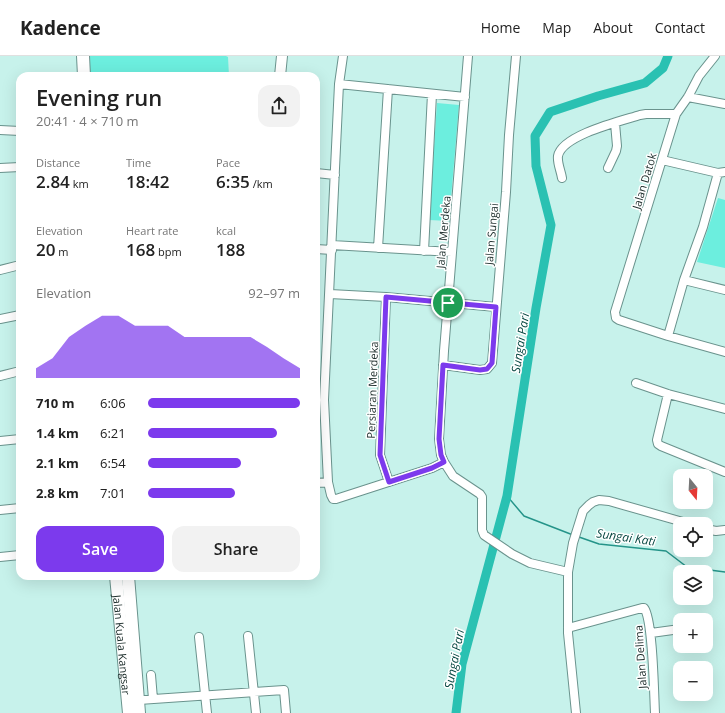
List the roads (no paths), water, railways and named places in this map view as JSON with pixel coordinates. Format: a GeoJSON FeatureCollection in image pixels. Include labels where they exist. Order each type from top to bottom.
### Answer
{"type":"FeatureCollection","features":[{"type":"Feature","properties":{"kind":"highway"},"geometry":{"type":"LineString","coordinates":[[74,56],[76,72]]}},
{"type":"Feature","properties":{"kind":"highway"},"geometry":{"type":"LineString","coordinates":[[83,56],[84,72]]}},
{"type":"Feature","properties":{"kind":"highway","name":"Jalan Kuala Kangsar"},"geometry":{"type":"LineString","coordinates":[[116,580],[128,713]]}},
{"type":"Feature","properties":{"kind":"highway","name":"Jalan Kuala Kangsar"},"geometry":{"type":"LineString","coordinates":[[128,580],[140,713]]}},
{"type":"Feature","properties":{"kind":"main road"},"geometry":{"type":"LineString","coordinates":[[280,72],[282,56]]}},
{"type":"Feature","properties":{"kind":"street"},"geometry":{"type":"LineString","coordinates":[[343,56],[339,84],[336,175],[324,400],[328,482],[331,496],[333,499],[336,499],[432,468],[444,462]]}},
{"type":"Feature","properties":{"kind":"street","name":"Jalan Merdeka"},"geometry":{"type":"LineString","coordinates":[[468,56],[443,365],[439,439],[441,455],[453,476],[480,494],[482,497],[482,533],[512,554],[530,563],[568,572]]}},
{"type":"Feature","properties":{"kind":"street","name":"Jalan Sungai"},"geometry":{"type":"LineString","coordinates":[[443,365],[480,370],[487,369],[492,363],[516,56]]}},
{"type":"Feature","properties":{"kind":"street","name":"Jalan Datok"},"geometry":{"type":"LineString","coordinates":[[668,336],[620,320],[616,318],[615,312],[676,114],[688,97],[698,76],[715,56]]}},
{"type":"Feature","properties":{"kind":"street"},"geometry":{"type":"LineString","coordinates":[[339,84],[465,97]]}},
{"type":"Feature","properties":{"kind":"street"},"geometry":{"type":"LineString","coordinates":[[378,248],[388,89]]}},
{"type":"Feature","properties":{"kind":"street"},"geometry":{"type":"LineString","coordinates":[[424,251],[432,94]]}},
{"type":"Feature","properties":{"kind":"street"},"geometry":{"type":"LineString","coordinates":[[688,97],[725,104]]}},
{"type":"Feature","properties":{"kind":"street"},"geometry":{"type":"LineString","coordinates":[[562,178],[558,155],[566,144],[581,135],[640,115],[676,114]]}},
{"type":"Feature","properties":{"kind":"street"},"geometry":{"type":"LineString","coordinates":[[608,168],[617,146],[615,123]]}},
{"type":"Feature","properties":{"kind":"street"},"geometry":{"type":"LineString","coordinates":[[0,130],[16,132]]}},
{"type":"Feature","properties":{"kind":"street"},"geometry":{"type":"LineString","coordinates":[[662,160],[722,172],[684,280],[668,336],[725,352]]}},
{"type":"Feature","properties":{"kind":"street"},"geometry":{"type":"LineString","coordinates":[[0,168],[16,167]]}},
{"type":"Feature","properties":{"kind":"street"},"geometry":{"type":"LineString","coordinates":[[320,173],[336,175]]}},
{"type":"Feature","properties":{"kind":"street"},"geometry":{"type":"LineString","coordinates":[[320,249],[378,248],[452,252]]}},
{"type":"Feature","properties":{"kind":"street"},"geometry":{"type":"LineString","coordinates":[[0,270],[16,266]]}},
{"type":"Feature","properties":{"kind":"street"},"geometry":{"type":"LineString","coordinates":[[684,280],[725,290]]}},
{"type":"Feature","properties":{"kind":"street"},"geometry":{"type":"LineString","coordinates":[[330,294],[386,297],[496,307]]}},
{"type":"Feature","properties":{"kind":"street","name":"Persiaran Merdeka"},"geometry":{"type":"LineString","coordinates":[[386,297],[380,455],[389,482]]}},
{"type":"Feature","properties":{"kind":"street"},"geometry":{"type":"LineString","coordinates":[[0,319],[16,316]]}},
{"type":"Feature","properties":{"kind":"street"},"geometry":{"type":"LineString","coordinates":[[0,376],[16,373]]}},
{"type":"Feature","properties":{"kind":"street"},"geometry":{"type":"LineString","coordinates":[[636,383],[668,394],[725,409]]}},
{"type":"Feature","properties":{"kind":"street"},"geometry":{"type":"LineString","coordinates":[[668,394],[657,440],[658,444],[725,472]]}},
{"type":"Feature","properties":{"kind":"street"},"geometry":{"type":"LineString","coordinates":[[0,441],[16,439]]}},
{"type":"Feature","properties":{"kind":"street"},"geometry":{"type":"LineString","coordinates":[[320,483],[328,482]]}},
{"type":"Feature","properties":{"kind":"street"},"geometry":{"type":"LineString","coordinates":[[576,713],[568,628],[568,572],[573,543],[583,511],[593,502],[603,500],[673,519]]}},
{"type":"Feature","properties":{"kind":"street"},"geometry":{"type":"LineString","coordinates":[[0,510],[16,508]]}},
{"type":"Feature","properties":{"kind":"street"},"geometry":{"type":"LineString","coordinates":[[713,530],[725,530]]}},
{"type":"Feature","properties":{"kind":"street"},"geometry":{"type":"LineString","coordinates":[[0,557],[16,555]]}},
{"type":"Feature","properties":{"kind":"street","name":"Jalan Delima"},"geometry":{"type":"LineString","coordinates":[[568,628],[644,608],[647,613],[651,633],[655,713]]}},
{"type":"Feature","properties":{"kind":"street"},"geometry":{"type":"LineString","coordinates":[[651,633],[673,630]]}},
{"type":"Feature","properties":{"kind":"street"},"geometry":{"type":"LineString","coordinates":[[248,636],[256,713]]}},
{"type":"Feature","properties":{"kind":"street"},"geometry":{"type":"LineString","coordinates":[[199,637],[207,713]]}},
{"type":"Feature","properties":{"kind":"street"},"geometry":{"type":"LineString","coordinates":[[150,675],[153,699]]}},
{"type":"Feature","properties":{"kind":"street"},"geometry":{"type":"LineString","coordinates":[[139,700],[284,690],[286,713]]}},
{"type":"Feature","properties":{"kind":"waterway","name":"Sungai Pari"},"geometry":{"type":"LineString","coordinates":[[456,713],[462,664],[507,496],[536,308],[551,225],[536,166],[535,136],[550,112],[598,96],[645,83],[663,68],[668,56]]}},
{"type":"Feature","properties":{"kind":"waterway","name":"Sungai Kati"},"geometry":{"type":"LineString","coordinates":[[507,496],[524,516],[573,535]]}},
{"type":"Feature","properties":{"kind":"waterway","name":"Sungai Kati"},"geometry":{"type":"LineString","coordinates":[[579,537],[599,544],[666,551],[687,567],[725,572]]}}]}
